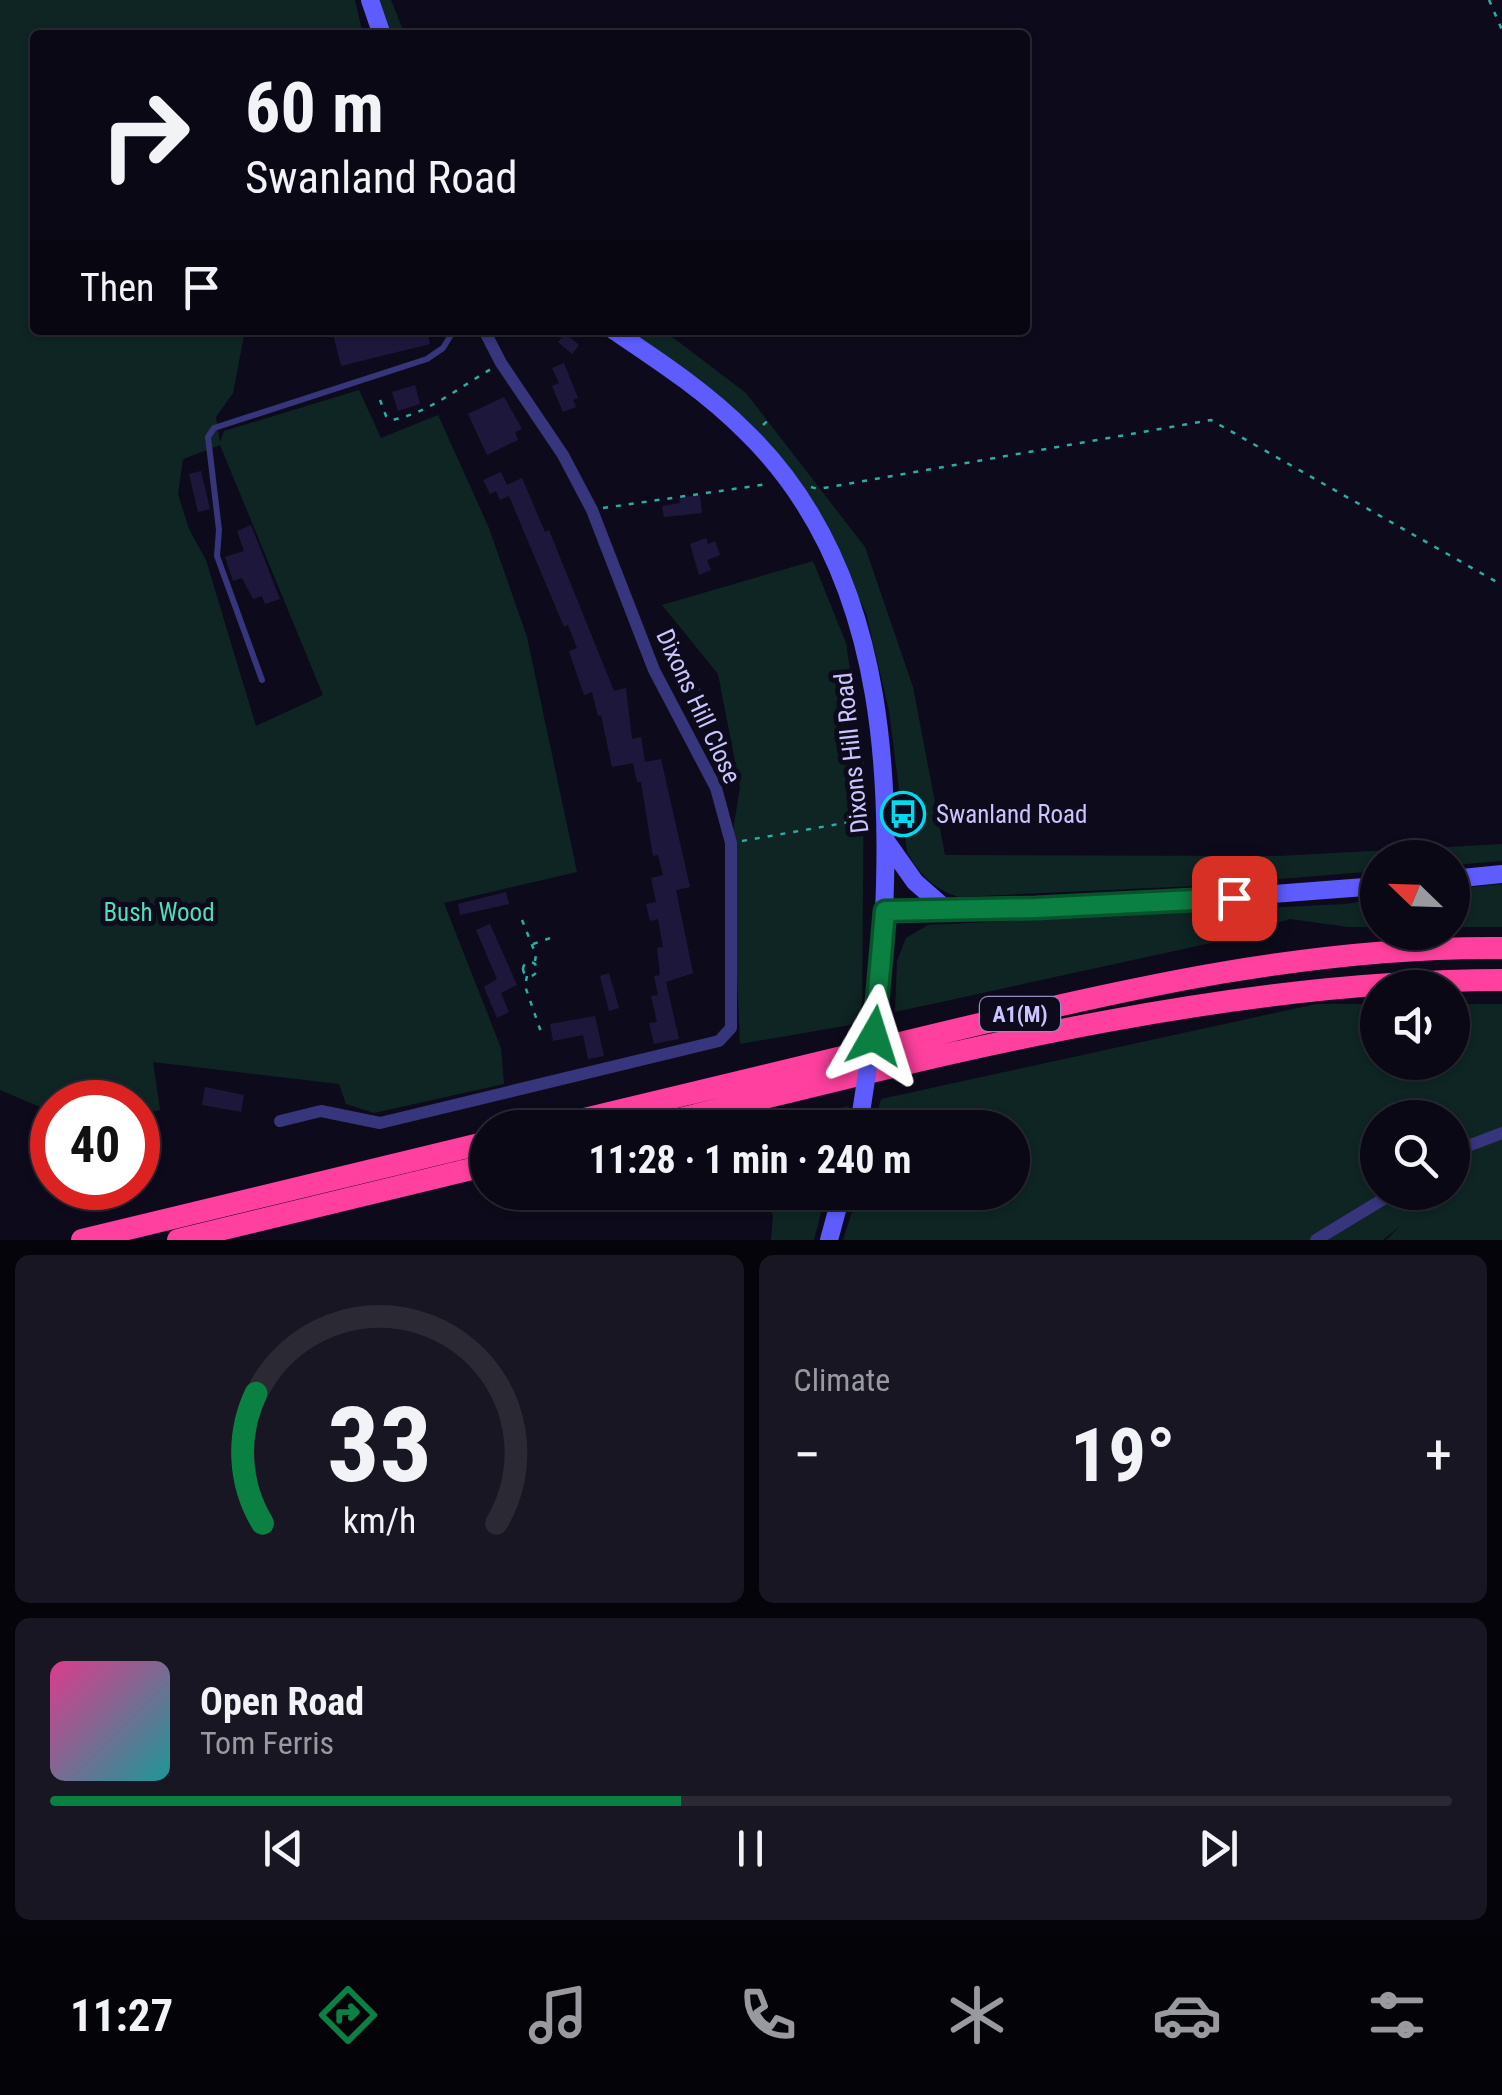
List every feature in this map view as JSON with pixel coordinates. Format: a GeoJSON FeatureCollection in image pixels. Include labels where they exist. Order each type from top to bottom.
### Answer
{"type":"FeatureCollection","features":[{"type":"Feature","properties":{"kind":"highway","name":"A1(M)"},"geometry":{"type":"LineString","coordinates":[[622,1110],[1154,984],[1368,955],[1502,948]]}},
{"type":"Feature","properties":{"kind":"highway","name":"A1(M)"},"geometry":{"type":"LineString","coordinates":[[717,1110],[862,1075],[1164,1012],[1364,987],[1502,980]]}},
{"type":"Feature","properties":{"kind":"highway"},"geometry":{"type":"LineString","coordinates":[[82,1240],[470,1146]]}},
{"type":"Feature","properties":{"kind":"highway"},"geometry":{"type":"LineString","coordinates":[[178,1240],[470,1169]]}},
{"type":"Feature","properties":{"kind":"street"},"geometry":{"type":"LineString","coordinates":[[370,0],[380,30]]}},
{"type":"Feature","properties":{"kind":"street","name":"Dixons Hill Close"},"geometry":{"type":"LineString","coordinates":[[280,1120],[321,1111],[380,1123],[719,1042],[731,1028],[731,844],[716,788],[654,670],[592,510],[563,455],[487,335]]}},
{"type":"Feature","properties":{"kind":"street","name":"Dixons Hill Road"},"geometry":{"type":"LineString","coordinates":[[620,335],[694,385],[747,432],[791,483],[815,519],[856,612],[878,730],[886,841],[879,994],[862,1110]]}},
{"type":"Feature","properties":{"kind":"street"},"geometry":{"type":"LineString","coordinates":[[886,841],[915,882],[947,910]]}},
{"type":"Feature","properties":{"kind":"street"},"geometry":{"type":"LineString","coordinates":[[1470,877],[1502,874]]}},
{"type":"Feature","properties":{"kind":"street"},"geometry":{"type":"LineString","coordinates":[[885,911],[1196,900],[1360,887]]}},
{"type":"Feature","properties":{"kind":"street"},"geometry":{"type":"LineString","coordinates":[[1470,1146],[1502,1134]]}},
{"type":"Feature","properties":{"kind":"street"},"geometry":{"type":"LineString","coordinates":[[829,1240],[837,1210]]}},
{"type":"Feature","properties":{"kind":"street"},"geometry":{"type":"LineString","coordinates":[[1316,1240],[1365,1210]]}},
{"type":"Feature","properties":{"kind":"lane"},"geometry":{"type":"LineString","coordinates":[[262,680],[217,556],[219,530],[208,437],[214,428],[427,359],[443,348],[451,335]]}},
{"type":"Feature","properties":{"kind":"path"},"geometry":{"type":"LineString","coordinates":[[1489,0],[1502,30]]}},
{"type":"Feature","properties":{"kind":"path"},"geometry":{"type":"LineString","coordinates":[[314,335],[315,342]]}},
{"type":"Feature","properties":{"kind":"path"},"geometry":{"type":"LineString","coordinates":[[380,400],[386,416],[392,420],[402,418],[427,409],[502,363]]}},
{"type":"Feature","properties":{"kind":"path"},"geometry":{"type":"LineString","coordinates":[[592,510],[791,483],[818,489],[1211,420],[1502,584]]}},
{"type":"Feature","properties":{"kind":"path"},"geometry":{"type":"LineString","coordinates":[[731,844],[868,818]]}},
{"type":"Feature","properties":{"kind":"path"},"geometry":{"type":"LineString","coordinates":[[522,920],[536,955],[536,973],[527,976]]}},
{"type":"Feature","properties":{"kind":"path"},"geometry":{"type":"LineString","coordinates":[[532,945],[556,936]]}},
{"type":"Feature","properties":{"kind":"path"},"geometry":{"type":"LineString","coordinates":[[534,963],[523,965],[529,1000],[541,1032]]}},
{"type":"Feature","properties":{"kind":"green space","name":"Bush Wood"},"geometry":{"type":"Polygon","coordinates":[[[0,0],[355,0],[362,30],[30,30],[30,335],[244,335],[233,393],[216,417],[220,442],[224,431],[359,390],[381,438],[438,415],[489,528],[527,637],[577,872],[444,903],[501,1048],[504,1084],[374,1113],[346,1104],[339,1084],[153,1062],[156,1080],[30,1080],[30,1103],[0,1090],[0,0]],[[220,445],[183,459],[178,494],[189,529],[206,560],[256,726],[323,695],[220,445]]]}},
{"type":"Feature","properties":{"kind":"green space"},"geometry":{"type":"Polygon","coordinates":[[[377,0],[391,0],[403,30],[386,30],[377,0]]]}},
{"type":"Feature","properties":{"kind":"green space"},"geometry":{"type":"Polygon","coordinates":[[[632,335],[670,335],[746,393],[865,547],[913,687],[945,855],[1278,856],[1360,852],[1360,872],[1195,886],[959,897],[942,890],[922,874],[907,852],[889,711],[866,613],[809,496],[779,459],[632,335]]]}},
{"type":"Feature","properties":{"kind":"green space"},"geometry":{"type":"Polygon","coordinates":[[[813,561],[846,643],[864,762],[862,1023],[740,1044],[731,843],[740,787],[718,674],[662,605],[813,561]]]}},
{"type":"Feature","properties":{"kind":"green space"},"geometry":{"type":"Polygon","coordinates":[[[1502,844],[1502,861],[1470,864],[1470,846],[1502,844]]]}},
{"type":"Feature","properties":{"kind":"green space"},"geometry":{"type":"Polygon","coordinates":[[[1502,884],[1502,927],[1470,927],[1470,887],[1502,884]]]}},
{"type":"Feature","properties":{"kind":"green space"},"geometry":{"type":"Polygon","coordinates":[[[1360,902],[1360,927],[1290,919],[1211,943],[895,1012],[897,961],[906,938],[928,925],[1360,902]]]}},
{"type":"Feature","properties":{"kind":"green space"},"geometry":{"type":"Polygon","coordinates":[[[1316,1004],[1360,1004],[1360,1080],[1470,1080],[1470,1004],[1502,1004],[1502,1240],[1386,1240],[1401,1225],[1383,1240],[843,1240],[853,1210],[1030,1210],[1030,1110],[878,1110],[881,1099],[1316,1004]]]}},
{"type":"Feature","properties":{"kind":"green space"},"geometry":{"type":"Polygon","coordinates":[[[771,1210],[822,1210],[814,1240],[771,1240],[771,1210]]]}},
{"type":"Feature","properties":{"kind":"building"},"geometry":{"type":"Polygon","coordinates":[[[333,335],[428,335],[430,344],[341,366],[333,335]]]}},
{"type":"Feature","properties":{"kind":"building"},"geometry":{"type":"Polygon","coordinates":[[[567,335],[579,345],[572,354],[558,342],[567,335]]]}},
{"type":"Feature","properties":{"kind":"building"},"geometry":{"type":"Polygon","coordinates":[[[564,363],[578,398],[573,400],[576,407],[563,412],[552,386],[559,383],[552,368],[564,363]]]}},
{"type":"Feature","properties":{"kind":"building"},"geometry":{"type":"Polygon","coordinates":[[[415,385],[420,404],[398,411],[392,392],[415,385]]]}},
{"type":"Feature","properties":{"kind":"building"},"geometry":{"type":"Polygon","coordinates":[[[504,397],[522,429],[515,432],[518,440],[487,455],[468,414],[504,397]]]}},
{"type":"Feature","properties":{"kind":"building"},"geometry":{"type":"Polygon","coordinates":[[[201,471],[210,509],[198,512],[189,474],[201,471]]]}},
{"type":"Feature","properties":{"kind":"building"},"geometry":{"type":"Polygon","coordinates":[[[501,472],[507,485],[522,478],[545,532],[549,530],[614,691],[626,688],[632,739],[641,737],[645,762],[661,759],[690,887],[676,890],[693,973],[666,982],[679,1039],[654,1044],[649,1023],[657,1022],[651,996],[658,995],[654,976],[660,975],[657,948],[663,947],[658,919],[650,921],[646,904],[656,902],[651,878],[663,875],[658,855],[653,856],[641,782],[637,782],[633,763],[612,767],[601,715],[598,716],[592,692],[584,695],[569,651],[577,648],[568,625],[564,627],[509,496],[500,500],[496,491],[490,494],[483,480],[501,472]]]}},
{"type":"Feature","properties":{"kind":"building"},"geometry":{"type":"Polygon","coordinates":[[[700,495],[702,513],[664,517],[662,506],[700,495]]]}},
{"type":"Feature","properties":{"kind":"building"},"geometry":{"type":"Polygon","coordinates":[[[251,525],[280,599],[265,604],[262,596],[253,599],[242,578],[233,581],[225,557],[244,551],[237,531],[251,525]]]}},
{"type":"Feature","properties":{"kind":"building"},"geometry":{"type":"Polygon","coordinates":[[[706,538],[708,544],[715,541],[720,555],[707,560],[711,570],[699,575],[690,544],[706,538]]]}},
{"type":"Feature","properties":{"kind":"building"},"geometry":{"type":"Polygon","coordinates":[[[689,669],[714,712],[700,721],[674,678],[689,669]]]}},
{"type":"Feature","properties":{"kind":"building"},"geometry":{"type":"Polygon","coordinates":[[[506,892],[509,904],[460,915],[458,904],[506,892]]]}},
{"type":"Feature","properties":{"kind":"building"},"geometry":{"type":"Polygon","coordinates":[[[490,924],[517,985],[501,993],[509,1012],[497,1018],[484,987],[497,979],[476,930],[490,924]]]}},
{"type":"Feature","properties":{"kind":"building"},"geometry":{"type":"Polygon","coordinates":[[[609,973],[619,1008],[609,1011],[600,976],[609,973]]]}},
{"type":"Feature","properties":{"kind":"building"},"geometry":{"type":"Polygon","coordinates":[[[595,1016],[604,1056],[588,1059],[583,1035],[553,1041],[550,1024],[595,1016]]]}},
{"type":"Feature","properties":{"kind":"building"},"geometry":{"type":"Polygon","coordinates":[[[205,1087],[244,1095],[241,1112],[202,1105],[205,1087]]]}},
{"type":"Feature","properties":{"kind":"place","name":"Swanland Road"},"geometry":{"type":"Point","coordinates":[903,814]}},
{"type":"Feature","properties":{"kind":"route"},"geometry":{"type":"LineString","coordinates":[[874,1036],[885,911],[1234,898]]}}]}
